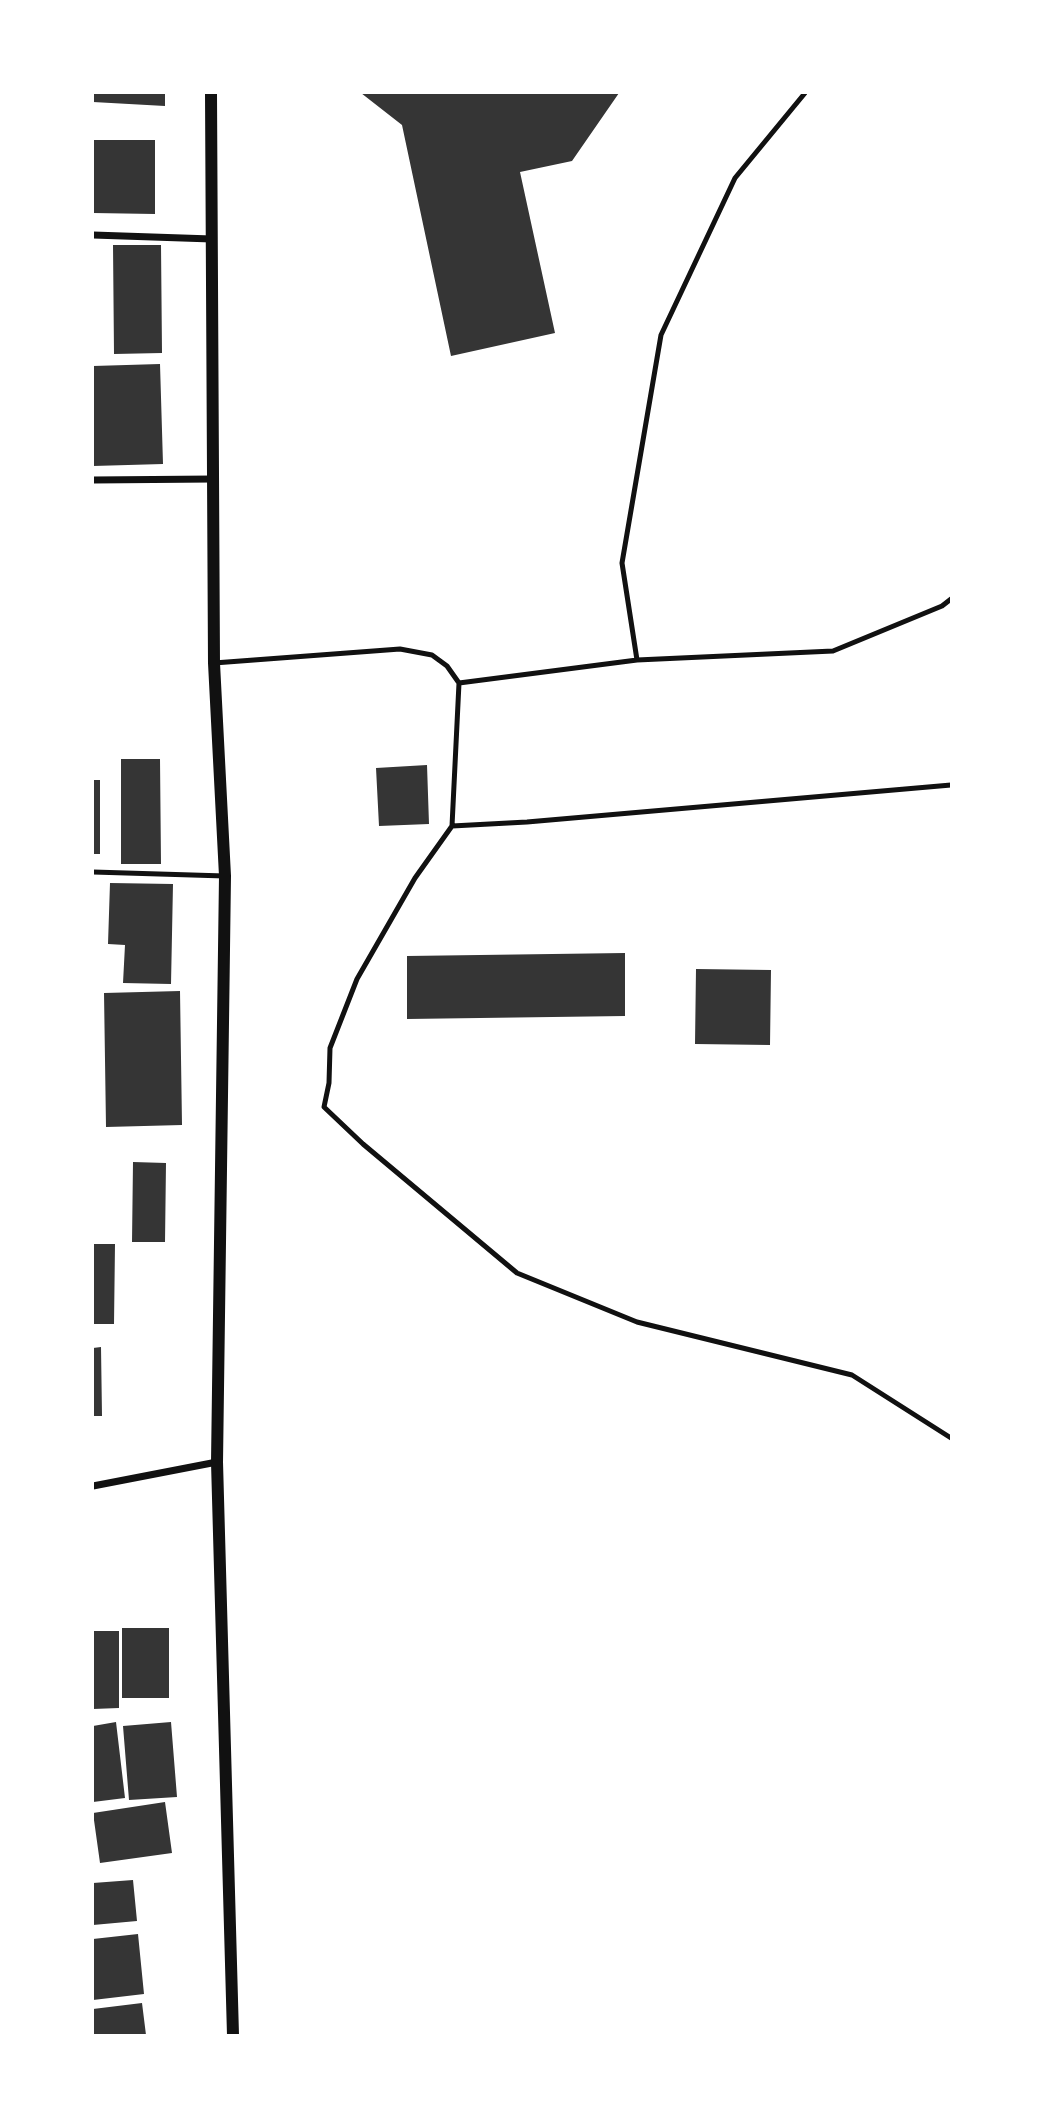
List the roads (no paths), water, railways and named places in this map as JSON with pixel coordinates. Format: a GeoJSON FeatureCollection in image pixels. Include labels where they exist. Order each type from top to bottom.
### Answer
{"type":"FeatureCollection","features":[{"type":"Feature","properties":{"kind":"street"},"geometry":{"type":"LineString","coordinates":[[211,93],[214,663],[225,876],[217,1462],[233,2035]]}},
{"type":"Feature","properties":{"kind":"street"},"geometry":{"type":"LineString","coordinates":[[93,235],[212,239]]}},
{"type":"Feature","properties":{"kind":"street"},"geometry":{"type":"LineString","coordinates":[[93,480],[213,479]]}},
{"type":"Feature","properties":{"kind":"street"},"geometry":{"type":"LineString","coordinates":[[93,1486],[217,1462]]}},
{"type":"Feature","properties":{"kind":"lane"},"geometry":{"type":"LineString","coordinates":[[637,660],[622,563],[661,335],[735,178],[805,93]]}},
{"type":"Feature","properties":{"kind":"lane"},"geometry":{"type":"LineString","coordinates":[[459,683],[637,660],[833,651],[942,606],[951,598]]}},
{"type":"Feature","properties":{"kind":"lane"},"geometry":{"type":"LineString","coordinates":[[214,663],[400,649],[432,655],[447,666],[459,683],[452,826],[415,878],[357,979],[330,1048],[329,1083],[324,1107],[363,1144],[517,1273],[637,1322],[852,1375],[951,1438]]}},
{"type":"Feature","properties":{"kind":"lane"},"geometry":{"type":"LineString","coordinates":[[452,826],[527,822],[951,785]]}},
{"type":"Feature","properties":{"kind":"lane"},"geometry":{"type":"LineString","coordinates":[[93,872],[225,876]]}}]}
